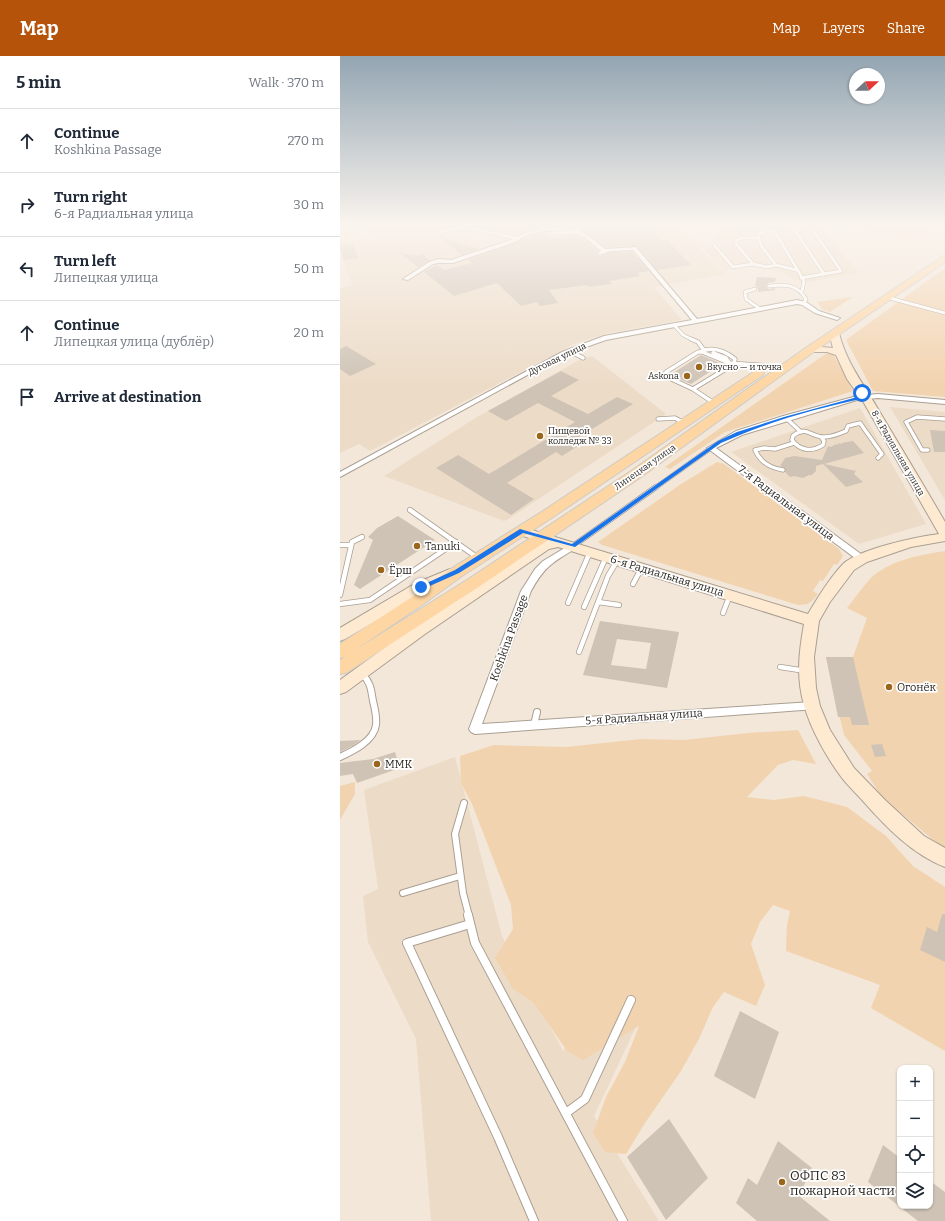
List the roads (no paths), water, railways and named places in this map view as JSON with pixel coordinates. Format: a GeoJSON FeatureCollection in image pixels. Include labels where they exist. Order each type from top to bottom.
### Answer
{"type":"FeatureCollection","features":[{"type":"Feature","properties":{"kind":"main road","name":"Липецкая улица"},"geometry":{"type":"LineString","coordinates":[[340,668],[475,582],[636,474],[834,333],[882,291],[908,277]]}},
{"type":"Feature","properties":{"kind":"main road","name":"Липецкая улица"},"geometry":{"type":"LineString","coordinates":[[340,652],[478,558],[522,531],[769,366],[848,310]]}},
{"type":"Feature","properties":{"kind":"main road","name":"8-я Радиальная улица"},"geometry":{"type":"LineString","coordinates":[[834,333],[839,352],[945,533]]}},
{"type":"Feature","properties":{"kind":"main road"},"geometry":{"type":"LineString","coordinates":[[811,349],[828,349],[839,352]]}},
{"type":"Feature","properties":{"kind":"main road","name":"6-я Радиальная улица"},"geometry":{"type":"LineString","coordinates":[[522,531],[543,536],[642,569],[812,620]]}},
{"type":"Feature","properties":{"kind":"main road"},"geometry":{"type":"LineString","coordinates":[[945,537],[909,543],[862,559],[849,568],[824,599],[812,620],[807,645],[808,688],[812,706],[823,733],[848,773],[879,806],[918,842],[945,858]]}},
{"type":"Feature","properties":{"kind":"main road"},"geometry":{"type":"LineString","coordinates":[[340,688],[420,630],[545,545],[567,544]]}},
{"type":"Feature","properties":{"kind":"main road"},"geometry":{"type":"LineString","coordinates":[[340,635],[421,587],[457,572]]}},
{"type":"Feature","properties":{"kind":"main road"},"geometry":{"type":"LineString","coordinates":[[420,630],[475,582]]}},
{"type":"Feature","properties":{"kind":"street"},"geometry":{"type":"LineString","coordinates":[[659,277],[696,321]]}},
{"type":"Feature","properties":{"kind":"street","name":"Дуговая улица"},"geometry":{"type":"LineString","coordinates":[[341,475],[570,351],[604,338],[796,302],[804,303]]}},
{"type":"Feature","properties":{"kind":"street"},"geometry":{"type":"LineString","coordinates":[[804,303],[818,312],[837,318]]}},
{"type":"Feature","properties":{"kind":"street","name":"Koshkina Passage"},"geometry":{"type":"LineString","coordinates":[[711,448],[739,433],[850,399],[864,397],[945,402]]}},
{"type":"Feature","properties":{"kind":"street","name":"7-я Радиальная улица"},"geometry":{"type":"LineString","coordinates":[[711,448],[862,559]]}},
{"type":"Feature","properties":{"kind":"street","name":"Koshkina Passage"},"geometry":{"type":"LineString","coordinates":[[475,729],[526,591],[538,571],[567,544]]}},
{"type":"Feature","properties":{"kind":"street","name":"5-я Радиальная улица"},"geometry":{"type":"LineString","coordinates":[[475,729],[812,706]]}},
{"type":"Feature","properties":{"kind":"lane"},"geometry":{"type":"LineString","coordinates":[[802,291],[804,281],[801,278],[805,277]]}},
{"type":"Feature","properties":{"kind":"lane"},"geometry":{"type":"LineString","coordinates":[[769,286],[789,286],[798,288],[802,291],[806,299],[804,303]]}},
{"type":"Feature","properties":{"kind":"lane"},"geometry":{"type":"LineString","coordinates":[[755,289],[745,292],[746,299],[760,309]]}},
{"type":"Feature","properties":{"kind":"lane"},"geometry":{"type":"LineString","coordinates":[[882,291],[945,313]]}},
{"type":"Feature","properties":{"kind":"lane"},"geometry":{"type":"LineString","coordinates":[[674,325],[683,335],[698,342],[703,350],[729,363],[769,366]]}},
{"type":"Feature","properties":{"kind":"lane"},"geometry":{"type":"LineString","coordinates":[[714,403],[693,389],[667,377],[665,374],[666,372],[703,350],[719,351],[730,355],[735,359],[734,364]]}},
{"type":"Feature","properties":{"kind":"lane"},"geometry":{"type":"LineString","coordinates":[[570,351],[583,358]]}},
{"type":"Feature","properties":{"kind":"lane"},"geometry":{"type":"LineString","coordinates":[[693,389],[734,364]]}},
{"type":"Feature","properties":{"kind":"lane"},"geometry":{"type":"LineString","coordinates":[[928,450],[922,450],[906,422],[917,417],[945,419]]}},
{"type":"Feature","properties":{"kind":"lane"},"geometry":{"type":"LineString","coordinates":[[658,419],[675,418],[684,423]]}},
{"type":"Feature","properties":{"kind":"lane"},"geometry":{"type":"LineString","coordinates":[[786,418],[801,432]]}},
{"type":"Feature","properties":{"kind":"lane"},"geometry":{"type":"LineString","coordinates":[[821,437],[846,431],[848,426],[860,423],[882,454],[878,458]]}},
{"type":"Feature","properties":{"kind":"lane"},"geometry":{"type":"LineString","coordinates":[[783,470],[776,469],[762,461],[755,450],[764,448],[774,449],[794,443],[805,449],[819,448],[823,445],[824,441],[821,437],[812,432],[801,432],[793,436],[794,443]]}},
{"type":"Feature","properties":{"kind":"lane","name":"Koshkina Passage"},"geometry":{"type":"LineString","coordinates":[[567,544],[711,448]]}},
{"type":"Feature","properties":{"kind":"lane"},"geometry":{"type":"LineString","coordinates":[[410,510],[478,558]]}},
{"type":"Feature","properties":{"kind":"lane"},"geometry":{"type":"LineString","coordinates":[[340,595],[352,542],[362,537]]}},
{"type":"Feature","properties":{"kind":"lane"},"geometry":{"type":"LineString","coordinates":[[340,604],[370,600],[456,542]]}},
{"type":"Feature","properties":{"kind":"lane"},"geometry":{"type":"LineString","coordinates":[[340,546],[351,546]]}},
{"type":"Feature","properties":{"kind":"lane"},"geometry":{"type":"LineString","coordinates":[[568,603],[590,552]]}},
{"type":"Feature","properties":{"kind":"lane"},"geometry":{"type":"LineString","coordinates":[[579,652],[608,576],[612,559]]}},
{"type":"Feature","properties":{"kind":"lane"},"geometry":{"type":"LineString","coordinates":[[584,606],[612,559]]}},
{"type":"Feature","properties":{"kind":"lane"},"geometry":{"type":"LineString","coordinates":[[633,584],[642,569]]}},
{"type":"Feature","properties":{"kind":"lane"},"geometry":{"type":"LineString","coordinates":[[723,613],[730,595]]}},
{"type":"Feature","properties":{"kind":"lane"},"geometry":{"type":"LineString","coordinates":[[598,602],[619,606]]}},
{"type":"Feature","properties":{"kind":"lane"},"geometry":{"type":"LineString","coordinates":[[780,667],[807,671]]}},
{"type":"Feature","properties":{"kind":"lane"},"geometry":{"type":"LineString","coordinates":[[340,757],[354,751],[376,728],[376,715],[370,681],[361,673]]}},
{"type":"Feature","properties":{"kind":"lane"},"geometry":{"type":"LineString","coordinates":[[534,725],[538,712]]}},
{"type":"Feature","properties":{"kind":"lane"},"geometry":{"type":"LineString","coordinates":[[464,803],[454,834],[460,876],[475,943],[623,1221]]}},
{"type":"Feature","properties":{"kind":"lane"},"geometry":{"type":"LineString","coordinates":[[403,893],[460,876]]}},
{"type":"Feature","properties":{"kind":"lane"},"geometry":{"type":"LineString","coordinates":[[470,924],[407,942],[498,1137],[534,1221]]}},
{"type":"Feature","properties":{"kind":"lane"},"geometry":{"type":"LineString","coordinates":[[566,1113],[585,1099],[631,1000]]}},
{"type":"Feature","properties":{"kind":"place","name":"Вкусно — и точка"},"geometry":{"type":"Point","coordinates":[699,367]}},
{"type":"Feature","properties":{"kind":"place","name":"Askona"},"geometry":{"type":"Point","coordinates":[687,376]}},
{"type":"Feature","properties":{"kind":"place","name":"Пищевой колледж № 33"},"geometry":{"type":"Point","coordinates":[540,436]}},
{"type":"Feature","properties":{"kind":"place","name":"Tanuki"},"geometry":{"type":"Point","coordinates":[417,546]}},
{"type":"Feature","properties":{"kind":"place","name":"Ёрш"},"geometry":{"type":"Point","coordinates":[381,570]}},
{"type":"Feature","properties":{"kind":"place","name":"Огонёк"},"geometry":{"type":"Point","coordinates":[889,687]}},
{"type":"Feature","properties":{"kind":"place","name":"ММК"},"geometry":{"type":"Point","coordinates":[377,764]}},
{"type":"Feature","properties":{"kind":"place","name":"ОФПС 83 пожарной части"},"geometry":{"type":"Point","coordinates":[782,1182]}}]}
